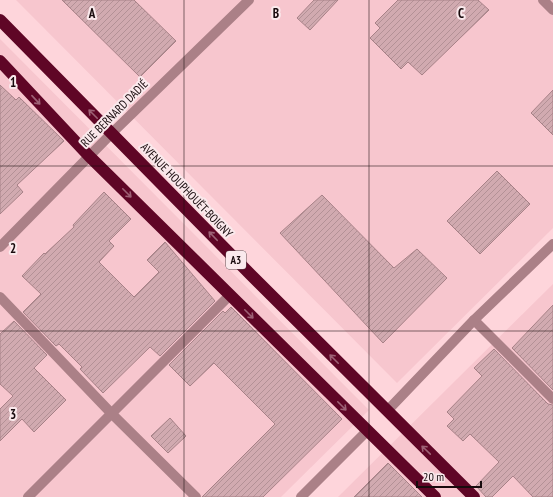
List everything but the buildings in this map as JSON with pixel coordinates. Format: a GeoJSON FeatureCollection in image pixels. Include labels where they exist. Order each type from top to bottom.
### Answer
{"type":"FeatureCollection","features":[{"type":"Feature","properties":{"kind":"highway","name":"AVENUE HOUPHOUËT-BOIGNY"},"geometry":{"type":"LineString","coordinates":[[0,20],[387,412],[474,497]]}},
{"type":"Feature","properties":{"kind":"highway","name":"A3"},"geometry":{"type":"LineString","coordinates":[[0,61],[89,156],[435,497]]}},
{"type":"Feature","properties":{"kind":"street","name":"RUE BERNARD DADIÉ"},"geometry":{"type":"LineString","coordinates":[[0,247],[112,133],[248,0]]}},
{"type":"Feature","properties":{"kind":"street"},"geometry":{"type":"LineString","coordinates":[[543,0],[553,10]]}},
{"type":"Feature","properties":{"kind":"street"},"geometry":{"type":"LineString","coordinates":[[387,412],[474,320],[553,244]]}},
{"type":"Feature","properties":{"kind":"street"},"geometry":{"type":"LineString","coordinates":[[28,497],[230,295]]}},
{"type":"Feature","properties":{"kind":"street"},"geometry":{"type":"LineString","coordinates":[[0,297],[112,414],[196,497]]}},
{"type":"Feature","properties":{"kind":"street"},"geometry":{"type":"LineString","coordinates":[[474,320],[553,399]]}},
{"type":"Feature","properties":{"kind":"street"},"geometry":{"type":"LineString","coordinates":[[301,497],[367,431]]}},
{"type":"Feature","properties":{"kind":"shaded area"},"geometry":{"type":"Polygon","coordinates":[[[16,0],[553,0],[553,228],[397,383],[16,0]]]}},
{"type":"Feature","properties":{"kind":"shaded area"},"geometry":{"type":"Polygon","coordinates":[[[0,39],[369,410],[281,497],[0,497],[0,39]]]}},
{"type":"Feature","properties":{"kind":"shaded area"},"geometry":{"type":"Polygon","coordinates":[[[553,284],[553,497],[338,497],[553,284]]]}}]}
